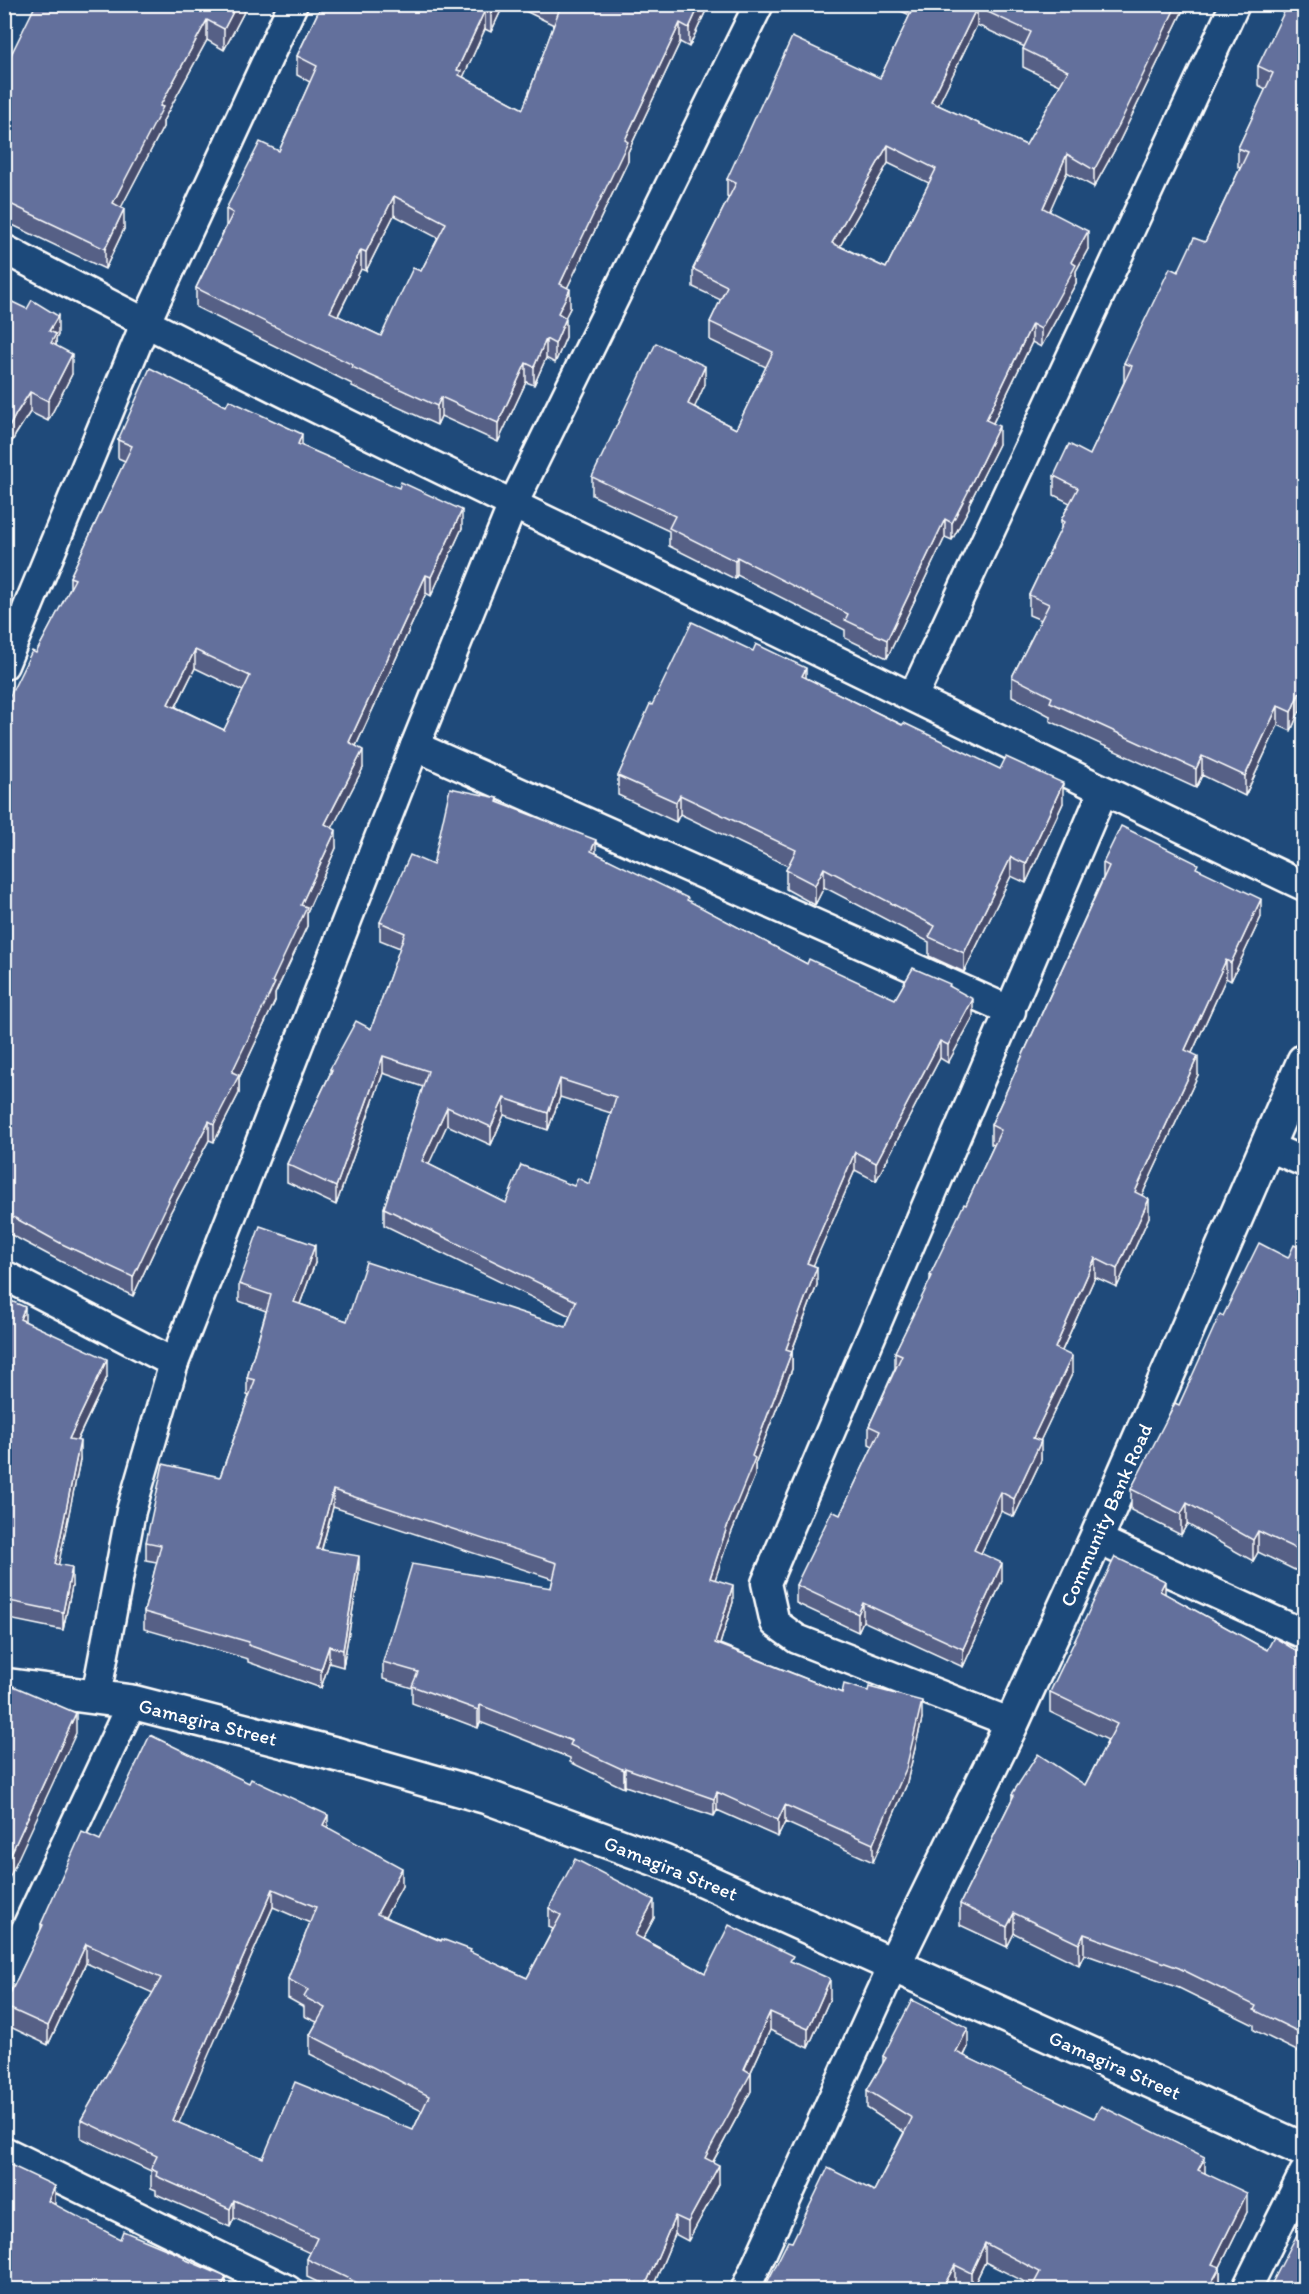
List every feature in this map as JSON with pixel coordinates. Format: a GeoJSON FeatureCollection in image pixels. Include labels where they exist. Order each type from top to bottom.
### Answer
{"type":"FeatureCollection","features":[{"type":"Feature","properties":{"kind":"street"},"geometry":{"type":"LineString","coordinates":[[4,665],[145,324],[294,4]]}},
{"type":"Feature","properties":{"kind":"street"},"geometry":{"type":"LineString","coordinates":[[96,1696],[131,1511],[174,1363],[415,746],[513,504],[759,4]]}},
{"type":"Feature","properties":{"kind":"street"},"geometry":{"type":"LineString","coordinates":[[913,698],[1235,4]]}},
{"type":"Feature","properties":{"kind":"street"},"geometry":{"type":"LineString","coordinates":[[4,249],[145,324],[513,504],[1103,791],[1305,885]]}},
{"type":"Feature","properties":{"kind":"street"},"geometry":{"type":"LineString","coordinates":[[415,746],[1011,1011]]}},
{"type":"Feature","properties":{"kind":"street"},"geometry":{"type":"LineString","coordinates":[[1012,1723],[797,1639],[775,1623],[766,1582],[1103,791]]}},
{"type":"Feature","properties":{"kind":"street","name":"Community Bank Road"},"geometry":{"type":"LineString","coordinates":[[894,1964],[1012,1723],[1096,1539],[1305,1060]]}},
{"type":"Feature","properties":{"kind":"street"},"geometry":{"type":"LineString","coordinates":[[1267,1146],[1305,1162]]}},
{"type":"Feature","properties":{"kind":"street"},"geometry":{"type":"LineString","coordinates":[[4,1275],[174,1363]]}},
{"type":"Feature","properties":{"kind":"street"},"geometry":{"type":"LineString","coordinates":[[1096,1539],[1305,1634]]}},
{"type":"Feature","properties":{"kind":"street","name":"Gamagira Street"},"geometry":{"type":"LineString","coordinates":[[4,1685],[132,1702],[339,1755],[487,1797],[664,1862],[1305,2150]]}},
{"type":"Feature","properties":{"kind":"street"},"geometry":{"type":"LineString","coordinates":[[4,1976],[132,1702]]}},
{"type":"Feature","properties":{"kind":"street"},"geometry":{"type":"LineString","coordinates":[[745,2289],[894,1964]]}},
{"type":"Feature","properties":{"kind":"street"},"geometry":{"type":"LineString","coordinates":[[4,2151],[288,2289]]}},
{"type":"Feature","properties":{"kind":"street"},"geometry":{"type":"LineString","coordinates":[[1246,2289],[1305,2173]]}},
{"type":"Feature","properties":{"kind":"building"},"geometry":{"type":"Polygon","coordinates":[[[36,4],[237,4],[224,29],[207,20],[160,106],[163,107],[113,203],[124,209],[105,249],[4,201],[4,69],[36,4]]]}},
{"type":"Feature","properties":{"kind":"building"},"geometry":{"type":"Polygon","coordinates":[[[322,4],[495,4],[491,13],[485,10],[457,70],[461,71],[459,75],[523,109],[560,8],[551,4],[700,4],[689,28],[680,23],[625,140],[628,142],[560,284],[570,289],[558,313],[566,318],[555,344],[546,339],[534,367],[526,363],[498,423],[441,397],[437,406],[352,367],[353,365],[196,288],[233,213],[226,209],[260,142],[279,151],[317,66],[297,56],[322,4]],[[394,196],[366,252],[361,250],[330,312],[381,336],[413,268],[421,271],[446,223],[394,196]]]}},
{"type":"Feature","properties":{"kind":"building"},"geometry":{"type":"Polygon","coordinates":[[[915,4],[1177,4],[1119,125],[1094,170],[1067,154],[1043,208],[1088,231],[1071,262],[1076,265],[1041,329],[1032,324],[986,420],[999,426],[952,523],[945,519],[887,640],[845,620],[848,614],[737,557],[735,561],[669,528],[675,516],[592,477],[656,343],[705,366],[688,404],[736,429],[773,352],[710,322],[727,286],[693,269],[736,183],[727,179],[792,37],[880,78],[915,4]],[[977,7],[931,102],[1026,145],[1068,71],[1023,49],[1031,32],[977,7]],[[888,145],[832,243],[886,268],[936,169],[888,145]]]}},
{"type":"Feature","properties":{"kind":"building"},"geometry":{"type":"Polygon","coordinates":[[[1288,4],[1305,4],[1305,695],[1299,693],[1291,712],[1278,706],[1245,776],[1202,756],[1196,769],[1050,702],[1052,697],[1012,677],[1049,604],[1029,595],[1064,522],[1061,520],[1078,488],[1054,476],[1069,444],[1090,455],[1132,366],[1124,363],[1170,268],[1178,272],[1194,238],[1205,242],[1248,152],[1238,148],[1273,73],[1258,66],[1288,4]]]}},
{"type":"Feature","properties":{"kind":"building"},"geometry":{"type":"Polygon","coordinates":[[[4,298],[27,309],[32,300],[58,316],[49,331],[56,334],[51,343],[72,354],[48,401],[30,392],[4,437],[4,298]]]}},
{"type":"Feature","properties":{"kind":"building"},"geometry":{"type":"Polygon","coordinates":[[[150,368],[226,406],[229,400],[302,434],[298,444],[399,488],[401,482],[462,510],[431,577],[426,575],[349,742],[363,750],[325,824],[336,830],[301,905],[307,907],[272,982],[275,983],[232,1072],[239,1075],[214,1124],[209,1121],[168,1200],[133,1277],[62,1244],[4,1212],[4,708],[32,651],[36,653],[75,579],[70,577],[132,446],[118,440],[150,368]],[[195,650],[168,704],[224,730],[250,676],[195,650]]]}},
{"type":"Feature","properties":{"kind":"building"},"geometry":{"type":"Polygon","coordinates":[[[692,622],[753,651],[756,644],[806,668],[802,676],[902,725],[904,723],[1000,769],[1006,757],[1063,783],[1026,864],[1011,857],[964,953],[929,937],[935,926],[824,868],[815,885],[786,870],[796,850],[680,795],[676,802],[618,776],[650,704],[652,705],[692,622]]]}},
{"type":"Feature","properties":{"kind":"building"},"geometry":{"type":"Polygon","coordinates":[[[450,788],[498,798],[497,802],[596,840],[591,851],[688,898],[687,900],[807,964],[809,959],[895,999],[913,968],[950,984],[949,986],[973,999],[948,1045],[940,1041],[876,1163],[855,1152],[807,1263],[817,1267],[786,1349],[792,1351],[752,1456],[755,1458],[728,1524],[710,1578],[733,1585],[715,1643],[842,1693],[844,1684],[868,1691],[869,1687],[922,1701],[906,1769],[873,1844],[785,1805],[778,1820],[717,1792],[714,1799],[625,1768],[624,1770],[570,1745],[572,1741],[480,1705],[478,1710],[412,1686],[418,1672],[383,1662],[412,1564],[551,1588],[557,1563],[333,1490],[317,1549],[359,1556],[343,1650],[329,1646],[321,1670],[248,1645],[249,1642],[144,1612],[161,1545],[146,1542],[163,1464],[220,1477],[255,1380],[247,1378],[271,1295],[239,1284],[260,1226],[315,1245],[294,1302],[347,1321],[366,1262],[566,1327],[576,1301],[384,1208],[428,1071],[383,1056],[336,1187],[287,1164],[332,1070],[330,1069],[356,1021],[371,1029],[405,933],[380,922],[410,855],[433,865],[450,788]],[[560,1079],[548,1113],[504,1098],[491,1127],[447,1107],[422,1161],[506,1203],[521,1165],[574,1186],[578,1178],[589,1184],[616,1097],[560,1079]]]}},
{"type":"Feature","properties":{"kind":"building"},"geometry":{"type":"Polygon","coordinates":[[[1121,826],[1198,864],[1196,868],[1261,899],[1231,963],[1226,960],[1185,1050],[1198,1056],[1135,1192],[1149,1199],[1117,1269],[1095,1258],[1055,1348],[1072,1356],[1033,1438],[1041,1441],[1014,1499],[1001,1492],[974,1550],[1002,1563],[963,1649],[863,1603],[858,1614],[796,1585],[832,1511],[840,1515],[880,1431],[869,1426],[902,1355],[895,1352],[1001,1130],[991,1125],[1109,866],[1103,863],[1121,826]]]}},
{"type":"Feature","properties":{"kind":"building"},"geometry":{"type":"Polygon","coordinates":[[[1259,1243],[1288,1258],[1294,1245],[1305,1250],[1305,1553],[1258,1531],[1253,1540],[1187,1503],[1181,1514],[1131,1489],[1175,1403],[1179,1405],[1220,1314],[1223,1316],[1259,1243]]]}},
{"type":"Feature","properties":{"kind":"building"},"geometry":{"type":"Polygon","coordinates":[[[4,1298],[25,1307],[20,1319],[107,1359],[69,1439],[80,1441],[55,1564],[72,1567],[63,1612],[4,1600],[4,1298]]]}},
{"type":"Feature","properties":{"kind":"building"},"geometry":{"type":"Polygon","coordinates":[[[1115,1557],[1165,1581],[1160,1591],[1267,1650],[1274,1637],[1305,1656],[1305,2035],[1254,2010],[1256,2006],[1179,1968],[1084,1934],[1079,1944],[1014,1913],[1007,1927],[960,1904],[1014,1795],[1012,1794],[1038,1754],[1085,1785],[1117,1724],[1050,1692],[1115,1557]]]}},
{"type":"Feature","properties":{"kind":"building"},"geometry":{"type":"Polygon","coordinates":[[[11,1685],[76,1713],[4,1869],[4,1698],[11,1685]]]}},
{"type":"Feature","properties":{"kind":"building"},"geometry":{"type":"Polygon","coordinates":[[[150,1735],[249,1783],[251,1779],[328,1815],[323,1825],[402,1868],[377,1914],[441,1941],[442,1939],[471,1950],[470,1952],[527,1978],[561,1915],[549,1908],[575,1859],[654,1900],[635,1935],[705,1973],[729,1925],[793,1956],[790,1961],[830,1979],[808,2029],[770,2012],[744,2069],[751,2073],[705,2158],[719,2165],[688,2222],[675,2216],[644,2289],[362,2289],[364,2286],[307,2259],[317,2238],[234,2200],[230,2209],[156,2176],[157,2172],[151,2169],[157,2156],[81,2120],[161,1978],[86,1944],[48,2026],[4,2006],[4,1994],[10,1994],[43,1925],[41,1924],[82,1832],[100,1840],[150,1735]],[[273,1889],[172,2120],[263,2158],[295,2082],[413,2130],[429,2096],[310,2035],[325,2008],[304,1997],[308,1990],[288,1979],[316,1907],[273,1889]]]}},
{"type":"Feature","properties":{"kind":"building"},"geometry":{"type":"Polygon","coordinates":[[[912,2000],[968,2028],[956,2052],[1094,2118],[1101,2106],[1205,2157],[1198,2170],[1247,2193],[1212,2264],[1220,2267],[1208,2289],[1031,2289],[1040,2272],[985,2243],[971,2273],[955,2265],[942,2289],[764,2289],[788,2241],[792,2242],[828,2168],[874,2191],[912,2118],[867,2090],[886,2058],[883,2056],[912,2000]]]}},
{"type":"Feature","properties":{"kind":"building"},"geometry":{"type":"Polygon","coordinates":[[[4,2162],[55,2186],[48,2201],[120,2239],[123,2231],[226,2277],[221,2288],[225,2289],[4,2289],[4,2162]]]}},
{"type":"Feature","properties":{"kind":"building"},"geometry":{"type":"Polygon","coordinates":[[[1305,2219],[1305,2289],[1269,2289],[1305,2219]]]}}]}
